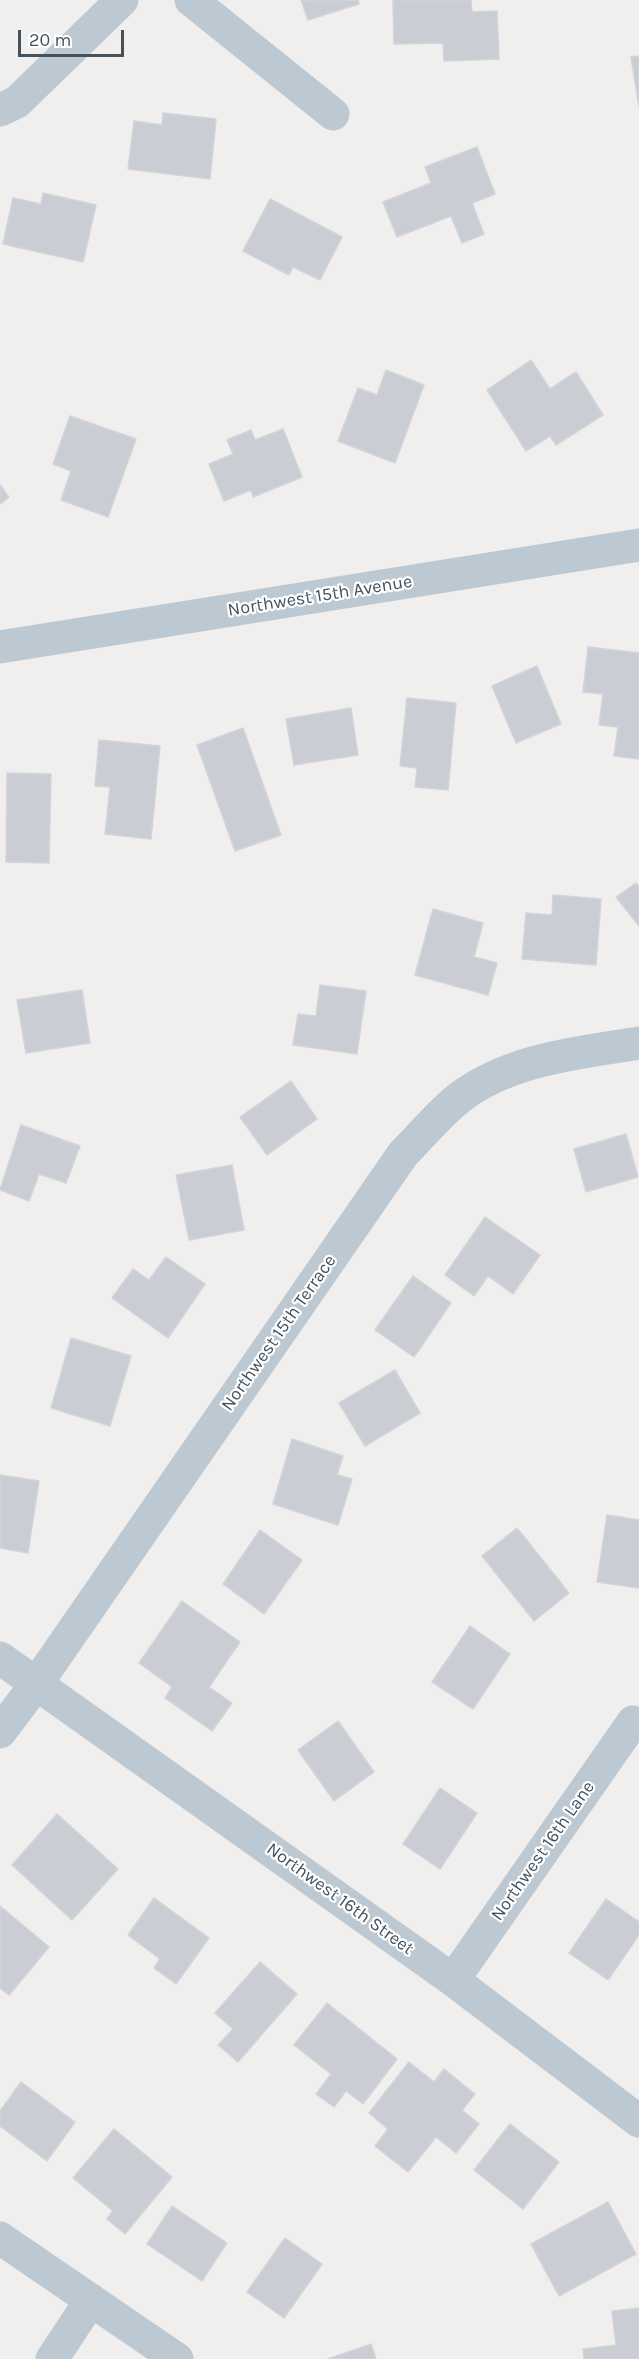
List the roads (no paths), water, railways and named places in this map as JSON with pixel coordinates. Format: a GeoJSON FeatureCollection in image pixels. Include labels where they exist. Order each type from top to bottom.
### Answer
{"type":"FeatureCollection","features":[{"type":"Feature","properties":{"kind":"street"},"geometry":{"type":"LineString","coordinates":[[0,110],[17,102],[122,0]]}},
{"type":"Feature","properties":{"kind":"street"},"geometry":{"type":"LineString","coordinates":[[190,0],[333,114]]}},
{"type":"Feature","properties":{"kind":"street","name":"Northwest 15th Avenue"},"geometry":{"type":"LineString","coordinates":[[0,647],[639,545]]}},
{"type":"Feature","properties":{"kind":"street","name":"Northwest 15th Terrace"},"geometry":{"type":"LineString","coordinates":[[0,1732],[37,1683],[403,1154],[459,1098],[500,1073],[548,1058],[639,1043]]}},
{"type":"Feature","properties":{"kind":"street","name":"Northwest 16th Street"},"geometry":{"type":"LineString","coordinates":[[0,1658],[453,1980],[639,2121]]}},
{"type":"Feature","properties":{"kind":"street","name":"Northwest 16th Lane"},"geometry":{"type":"LineString","coordinates":[[453,1980],[633,1722]]}},
{"type":"Feature","properties":{"kind":"street"},"geometry":{"type":"LineString","coordinates":[[0,2238],[177,2359]]}},
{"type":"Feature","properties":{"kind":"street"},"geometry":{"type":"LineString","coordinates":[[52,2359],[91,2300]]}}]}
